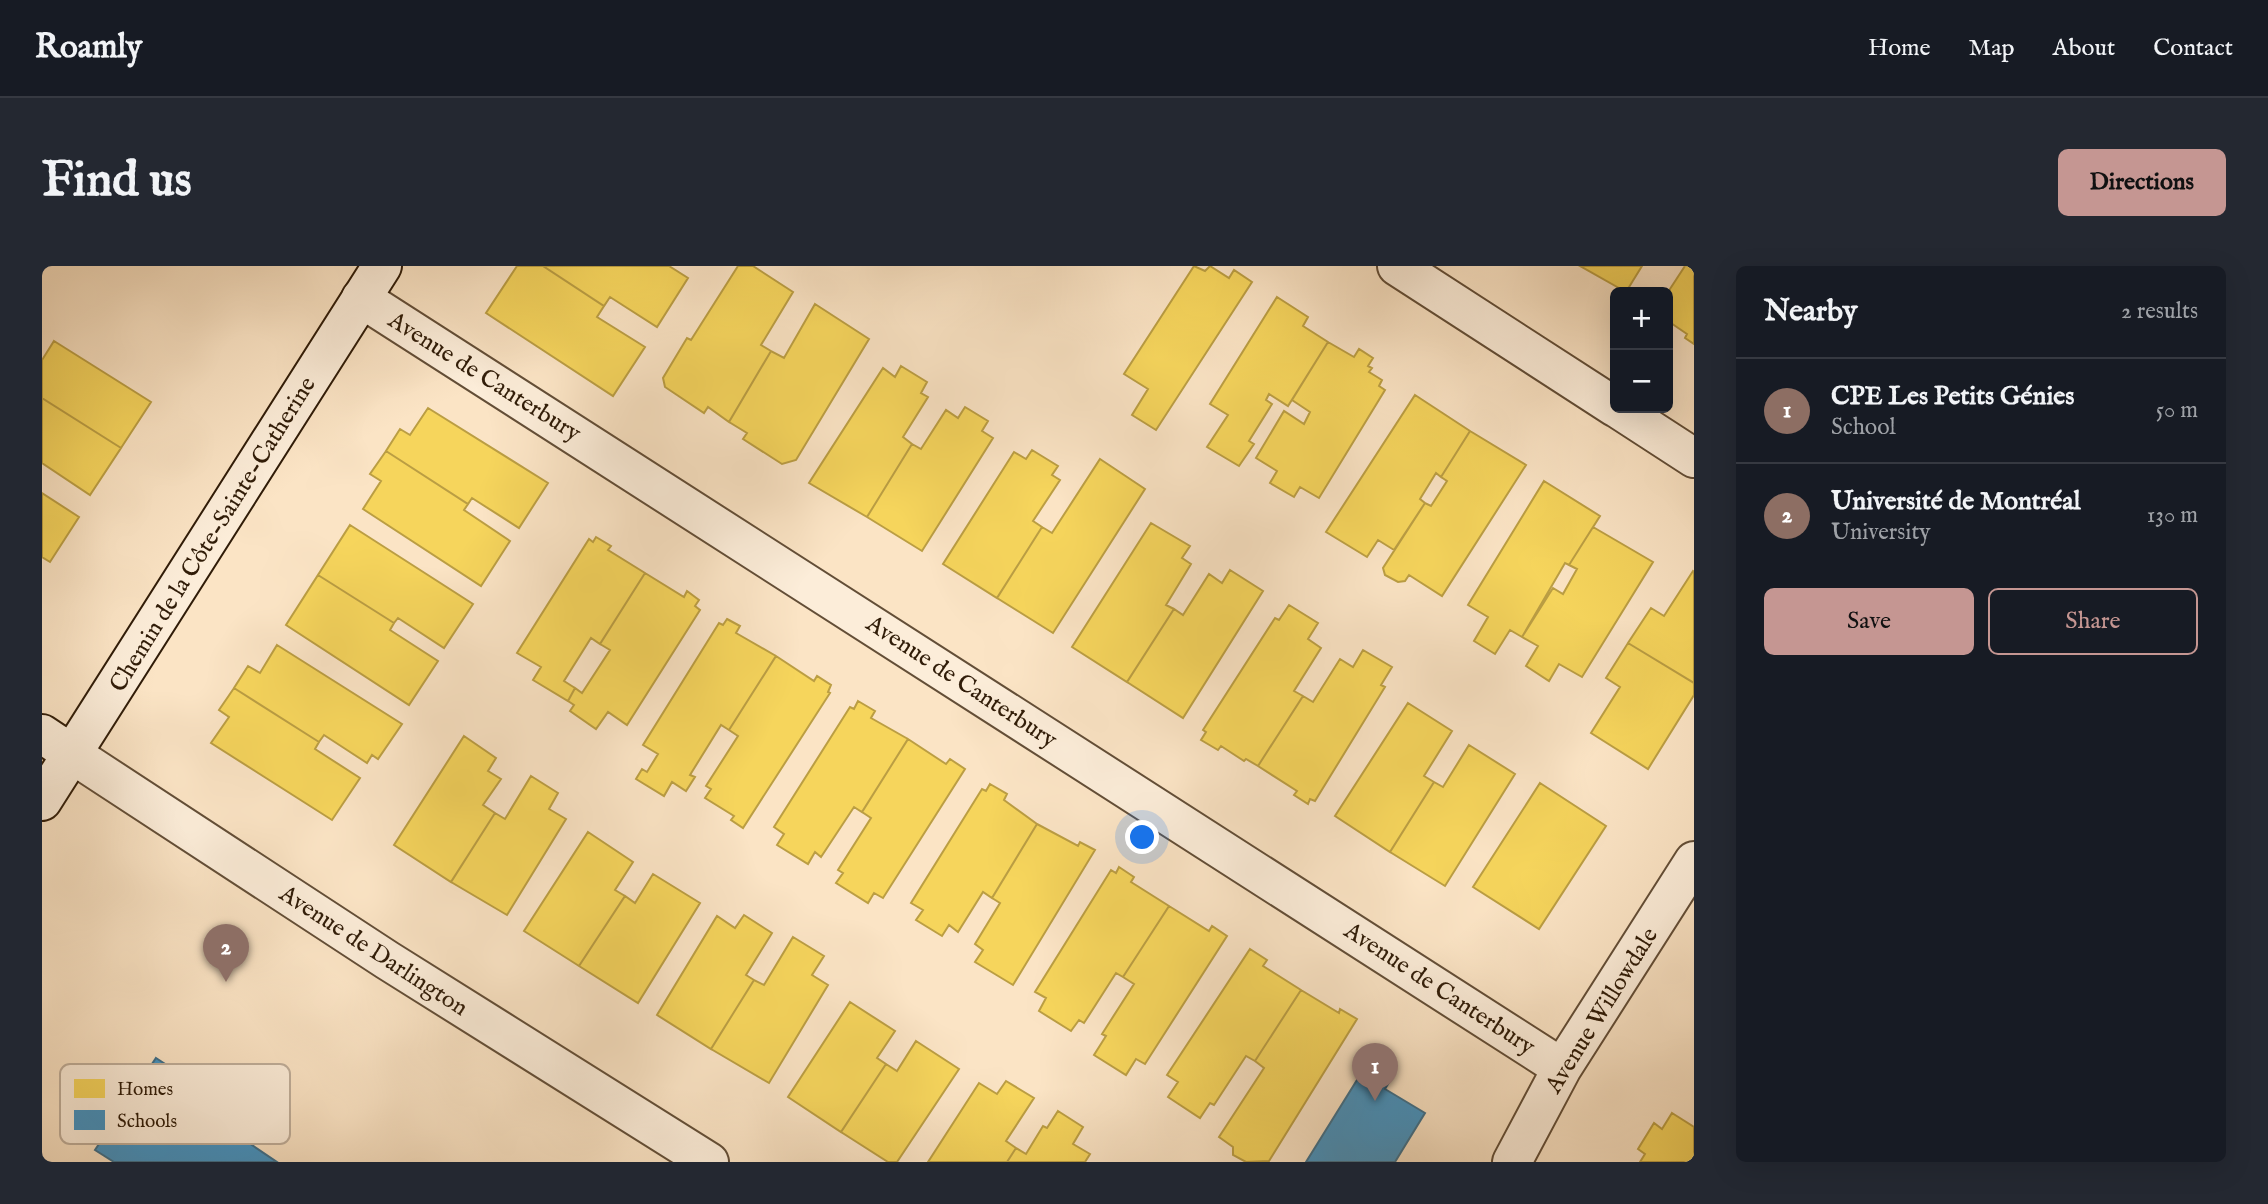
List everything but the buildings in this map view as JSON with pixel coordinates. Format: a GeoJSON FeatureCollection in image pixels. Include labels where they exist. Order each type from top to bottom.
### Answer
{"type":"FeatureCollection","features":[{"type":"Feature","properties":{"kind":"street","name":"Chemin de la Côte-Sainte-Catherine"},"geometry":{"type":"LineString","coordinates":[[42,801],[57,744],[382,266]]}},
{"type":"Feature","properties":{"kind":"street"},"geometry":{"type":"LineString","coordinates":[[1397,266],[1610,403]]}},
{"type":"Feature","properties":{"kind":"street","name":"Avenue de Canterbury"},"geometry":{"type":"LineString","coordinates":[[361,298],[1562,1068]]}},
{"type":"Feature","properties":{"kind":"street"},"geometry":{"type":"LineString","coordinates":[[1625,413],[1694,458]]}},
{"type":"Feature","properties":{"kind":"street","name":"Avenue de Darlington"},"geometry":{"type":"LineString","coordinates":[[57,744],[387,960],[709,1162]]}},
{"type":"Feature","properties":{"kind":"street","name":"Avenue Willowdale"},"geometry":{"type":"LineString","coordinates":[[1512,1162],[1562,1068],[1694,861]]}},
{"type":"Feature","properties":{"kind":"place","name":"Université de Montréal"},"geometry":{"type":"Point","coordinates":[226,982]}},
{"type":"Feature","properties":{"kind":"place","name":"CPE Les Petits Génies"},"geometry":{"type":"Point","coordinates":[1375,1101]}}]}
